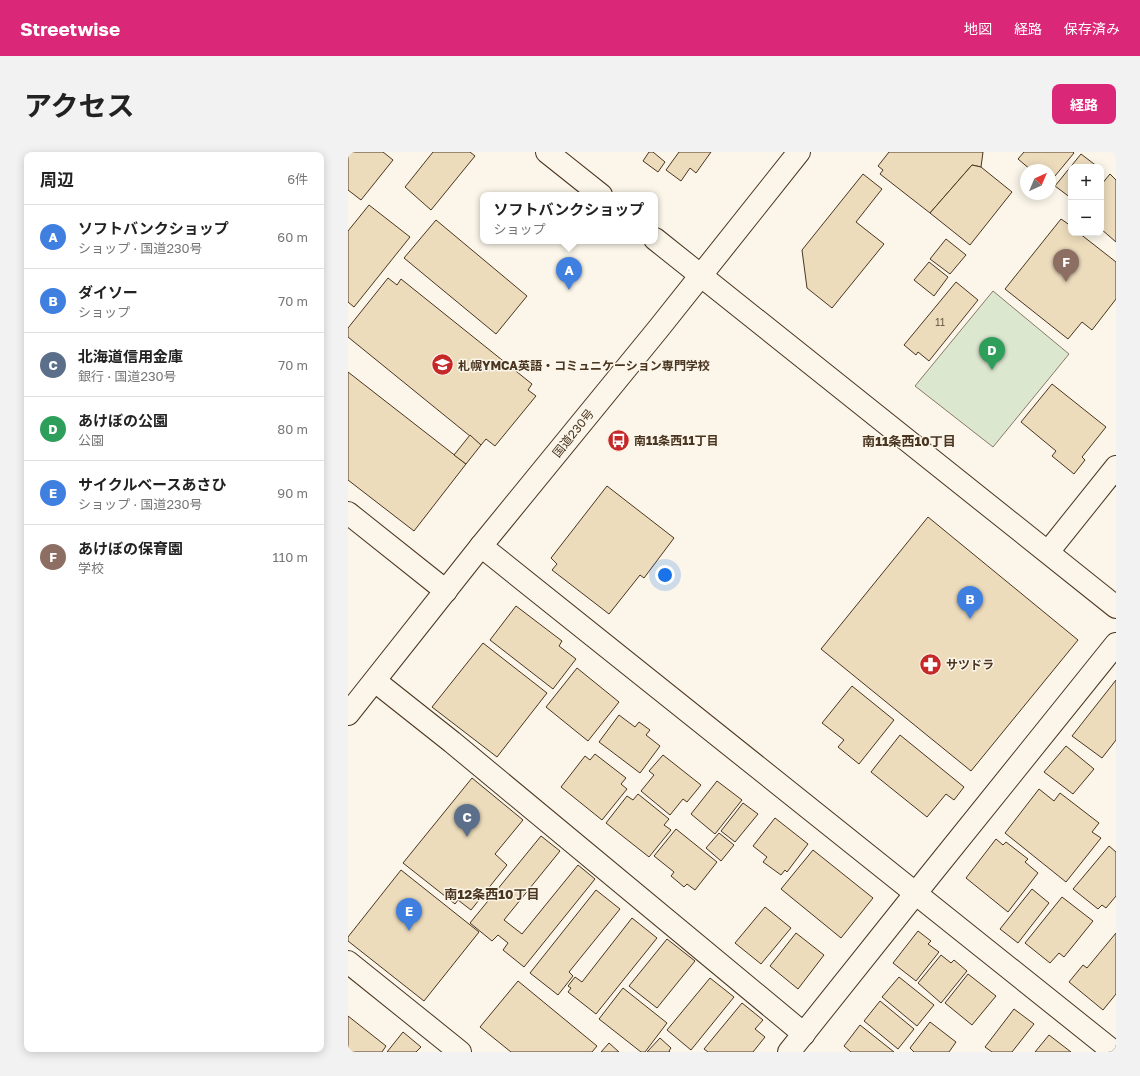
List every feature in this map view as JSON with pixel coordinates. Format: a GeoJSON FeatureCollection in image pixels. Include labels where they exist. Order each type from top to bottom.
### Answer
{"type":"FeatureCollection","features":[{"type":"Feature","properties":{"kind":"main road"},"geometry":{"type":"LineString","coordinates":[[547,152],[597,192]]}},
{"type":"Feature","properties":{"kind":"main road","name":"国道230号"},"geometry":{"type":"LineString","coordinates":[[348,714],[799,152]]}},
{"type":"Feature","properties":{"kind":"main road"},"geometry":{"type":"LineString","coordinates":[[658,240],[1116,606]]}},
{"type":"Feature","properties":{"kind":"main road"},"geometry":{"type":"LineString","coordinates":[[1048,552],[1116,467]]}},
{"type":"Feature","properties":{"kind":"main road"},"geometry":{"type":"LineString","coordinates":[[348,513],[446,591]]}},
{"type":"Feature","properties":{"kind":"main road"},"geometry":{"type":"LineString","coordinates":[[482,546],[1114,1052]]}},
{"type":"Feature","properties":{"kind":"main road"},"geometry":{"type":"LineString","coordinates":[[789,1052],[1116,644]]}},
{"type":"Feature","properties":{"kind":"main road"},"geometry":{"type":"LineString","coordinates":[[375,681],[458,747],[804,1034]]}},
{"type":"Feature","properties":{"kind":"main road"},"geometry":{"type":"LineString","coordinates":[[348,962],[460,1052]]}},
{"type":"Feature","properties":{"kind":"green space"},"geometry":{"type":"Polygon","coordinates":[[[993,291],[1069,354],[993,447],[915,386],[993,291]]]}},
{"type":"Feature","properties":{"kind":"building"},"geometry":{"type":"Polygon","coordinates":[[[348,152],[383,152],[393,160],[361,200],[348,190],[348,152]]]}},
{"type":"Feature","properties":{"kind":"building"},"geometry":{"type":"Polygon","coordinates":[[[433,152],[470,152],[475,156],[431,210],[405,187],[433,152]]]}},
{"type":"Feature","properties":{"kind":"building"},"geometry":{"type":"Polygon","coordinates":[[[649,152],[653,152],[665,162],[658,172],[643,161],[649,152]]]}},
{"type":"Feature","properties":{"kind":"building"},"geometry":{"type":"Polygon","coordinates":[[[679,152],[711,152],[696,173],[690,168],[681,181],[666,170],[679,152]]]}},
{"type":"Feature","properties":{"kind":"building"},"geometry":{"type":"Polygon","coordinates":[[[889,152],[983,152],[981,167],[972,165],[930,213],[880,174],[883,170],[878,166],[889,152]]]}},
{"type":"Feature","properties":{"kind":"building"},"geometry":{"type":"Polygon","coordinates":[[[1024,152],[1074,153],[1056,175],[1056,164],[1024,164],[1018,159],[1024,152]]]}},
{"type":"Feature","properties":{"kind":"building"},"geometry":{"type":"Polygon","coordinates":[[[1081,154],[1094,164],[1073,164],[1081,154]]]}},
{"type":"Feature","properties":{"kind":"building"},"geometry":{"type":"Polygon","coordinates":[[[972,165],[981,167],[1012,192],[970,245],[930,213],[972,165]]]}},
{"type":"Feature","properties":{"kind":"building"},"geometry":{"type":"Polygon","coordinates":[[[1068,170],[1068,196],[1056,187],[1068,170]]]}},
{"type":"Feature","properties":{"kind":"building"},"geometry":{"type":"Polygon","coordinates":[[[863,174],[882,189],[856,222],[884,244],[832,308],[807,288],[802,250],[863,174]]]}},
{"type":"Feature","properties":{"kind":"building"},"geometry":{"type":"Polygon","coordinates":[[[1110,174],[1116,180],[1116,242],[1104,232],[1104,181],[1110,174]]]}},
{"type":"Feature","properties":{"kind":"building"},"geometry":{"type":"Polygon","coordinates":[[[369,205],[410,237],[354,307],[348,302],[348,231],[369,205]]]}},
{"type":"Feature","properties":{"kind":"building"},"geometry":{"type":"Polygon","coordinates":[[[1061,219],[1068,224],[1068,236],[1083,236],[1116,262],[1116,299],[1092,330],[1082,322],[1068,339],[1005,289],[1061,219]]]}},
{"type":"Feature","properties":{"kind":"building"},"geometry":{"type":"Polygon","coordinates":[[[436,220],[527,296],[496,334],[404,258],[436,220]]]}},
{"type":"Feature","properties":{"kind":"building"},"geometry":{"type":"Polygon","coordinates":[[[946,239],[966,255],[950,274],[930,259],[946,239]]]}},
{"type":"Feature","properties":{"kind":"building"},"geometry":{"type":"Polygon","coordinates":[[[929,262],[948,277],[934,296],[914,280],[929,262]]]}},
{"type":"Feature","properties":{"kind":"building"},"geometry":{"type":"Polygon","coordinates":[[[388,278],[397,285],[401,279],[532,384],[528,390],[536,396],[495,446],[486,439],[481,445],[348,337],[348,328],[388,278]]]}},
{"type":"Feature","properties":{"kind":"building"},"geometry":{"type":"Polygon","coordinates":[[[956,282],[978,300],[929,361],[918,352],[916,355],[904,345],[956,282]]]}},
{"type":"Feature","properties":{"kind":"building"},"geometry":{"type":"Polygon","coordinates":[[[348,372],[466,464],[414,531],[348,480],[348,372]]]}},
{"type":"Feature","properties":{"kind":"building"},"geometry":{"type":"Polygon","coordinates":[[[1052,384],[1106,427],[1082,457],[1085,460],[1074,474],[1052,456],[1056,451],[1021,422],[1052,384]]]}},
{"type":"Feature","properties":{"kind":"building"},"geometry":{"type":"Polygon","coordinates":[[[470,435],[481,445],[466,464],[454,455],[470,435]]]}},
{"type":"Feature","properties":{"kind":"building"},"geometry":{"type":"Polygon","coordinates":[[[607,486],[674,538],[644,578],[640,575],[609,614],[552,570],[557,564],[551,558],[607,486]]]}},
{"type":"Feature","properties":{"kind":"building"},"geometry":{"type":"Polygon","coordinates":[[[928,517],[1078,640],[971,771],[821,649],[928,517]]]}},
{"type":"Feature","properties":{"kind":"building"},"geometry":{"type":"Polygon","coordinates":[[[516,606],[562,641],[559,646],[576,659],[553,689],[490,640],[516,606]]]}},
{"type":"Feature","properties":{"kind":"building"},"geometry":{"type":"Polygon","coordinates":[[[483,643],[547,693],[497,757],[432,707],[483,643]]]}},
{"type":"Feature","properties":{"kind":"building"},"geometry":{"type":"Polygon","coordinates":[[[577,668],[619,702],[588,741],[546,707],[577,668]]]}},
{"type":"Feature","properties":{"kind":"building"},"geometry":{"type":"Polygon","coordinates":[[[1116,680],[1116,740],[1102,758],[1072,736],[1116,680]]]}},
{"type":"Feature","properties":{"kind":"building"},"geometry":{"type":"Polygon","coordinates":[[[852,686],[894,720],[859,764],[838,747],[844,740],[822,723],[852,686]]]}},
{"type":"Feature","properties":{"kind":"building"},"geometry":{"type":"Polygon","coordinates":[[[619,715],[635,727],[639,722],[650,730],[646,735],[660,746],[640,773],[599,742],[619,715]]]}},
{"type":"Feature","properties":{"kind":"building"},"geometry":{"type":"Polygon","coordinates":[[[900,735],[964,787],[954,800],[946,794],[927,817],[871,772],[900,735]]]}},
{"type":"Feature","properties":{"kind":"building"},"geometry":{"type":"Polygon","coordinates":[[[1066,746],[1094,769],[1073,794],[1044,772],[1066,746]]]}},
{"type":"Feature","properties":{"kind":"building"},"geometry":{"type":"Polygon","coordinates":[[[595,754],[626,778],[621,784],[627,789],[602,820],[561,787],[585,756],[590,760],[595,754]]]}},
{"type":"Feature","properties":{"kind":"building"},"geometry":{"type":"Polygon","coordinates":[[[663,755],[701,785],[687,802],[683,799],[670,815],[641,791],[654,775],[649,771],[663,755]]]}},
{"type":"Feature","properties":{"kind":"building"},"geometry":{"type":"Polygon","coordinates":[[[472,778],[523,820],[495,854],[507,865],[471,910],[458,900],[455,904],[403,863],[472,778]]]}},
{"type":"Feature","properties":{"kind":"building"},"geometry":{"type":"Polygon","coordinates":[[[717,781],[742,800],[715,834],[691,814],[717,781]]]}},
{"type":"Feature","properties":{"kind":"building"},"geometry":{"type":"Polygon","coordinates":[[[1039,789],[1054,801],[1060,793],[1099,823],[1092,832],[1101,838],[1066,882],[1005,833],[1039,789]]]}},
{"type":"Feature","properties":{"kind":"building"},"geometry":{"type":"Polygon","coordinates":[[[638,794],[669,819],[664,825],[671,830],[649,857],[606,823],[627,796],[633,800],[638,794]]]}},
{"type":"Feature","properties":{"kind":"building"},"geometry":{"type":"Polygon","coordinates":[[[743,803],[758,814],[735,842],[721,831],[743,803]]]}},
{"type":"Feature","properties":{"kind":"building"},"geometry":{"type":"Polygon","coordinates":[[[775,818],[808,844],[787,872],[785,870],[781,875],[763,862],[767,857],[753,846],[775,818]]]}},
{"type":"Feature","properties":{"kind":"building"},"geometry":{"type":"Polygon","coordinates":[[[676,829],[717,862],[695,890],[687,884],[684,887],[671,876],[674,872],[654,856],[676,829]]]}},
{"type":"Feature","properties":{"kind":"building"},"geometry":{"type":"Polygon","coordinates":[[[719,833],[734,845],[721,861],[706,848],[719,833]]]}},
{"type":"Feature","properties":{"kind":"building"},"geometry":{"type":"Polygon","coordinates":[[[541,836],[560,851],[504,920],[522,934],[578,865],[595,879],[524,967],[503,950],[508,943],[498,935],[492,941],[470,923],[541,836]]]}},
{"type":"Feature","properties":{"kind":"building"},"geometry":{"type":"Polygon","coordinates":[[[996,839],[1003,845],[1006,842],[1028,859],[1025,862],[1038,873],[1008,912],[966,878],[996,839]]]}},
{"type":"Feature","properties":{"kind":"building"},"geometry":{"type":"Polygon","coordinates":[[[1109,846],[1116,852],[1116,896],[1106,908],[1102,905],[1098,909],[1073,889],[1109,846]]]}},
{"type":"Feature","properties":{"kind":"building"},"geometry":{"type":"Polygon","coordinates":[[[813,850],[873,898],[841,938],[781,889],[813,850]]]}},
{"type":"Feature","properties":{"kind":"building"},"geometry":{"type":"Polygon","coordinates":[[[401,870],[479,932],[424,1001],[348,941],[348,937],[401,870]]]}},
{"type":"Feature","properties":{"kind":"building"},"geometry":{"type":"Polygon","coordinates":[[[1032,889],[1049,903],[1018,943],[1000,929],[1032,889]]]}},
{"type":"Feature","properties":{"kind":"building"},"geometry":{"type":"Polygon","coordinates":[[[596,890],[620,909],[569,972],[573,976],[558,995],[530,973],[596,890]]]}},
{"type":"Feature","properties":{"kind":"building"},"geometry":{"type":"Polygon","coordinates":[[[1062,897],[1093,921],[1064,957],[1059,953],[1050,963],[1025,943],[1062,897]]]}},
{"type":"Feature","properties":{"kind":"building"},"geometry":{"type":"Polygon","coordinates":[[[765,907],[791,928],[761,964],[735,943],[765,907]]]}},
{"type":"Feature","properties":{"kind":"building"},"geometry":{"type":"Polygon","coordinates":[[[632,918],[657,938],[596,1014],[568,992],[571,988],[568,986],[575,977],[582,982],[632,918]]]}},
{"type":"Feature","properties":{"kind":"building"},"geometry":{"type":"Polygon","coordinates":[[[918,931],[931,941],[928,944],[939,952],[916,981],[893,963],[918,931]]]}},
{"type":"Feature","properties":{"kind":"building"},"geometry":{"type":"Polygon","coordinates":[[[796,933],[824,955],[798,989],[770,966],[796,933]]]}},
{"type":"Feature","properties":{"kind":"building"},"geometry":{"type":"Polygon","coordinates":[[[1116,933],[1116,994],[1103,1010],[1069,982],[1083,965],[1087,968],[1116,933]]]}},
{"type":"Feature","properties":{"kind":"building"},"geometry":{"type":"Polygon","coordinates":[[[667,939],[695,961],[657,1008],[629,986],[667,939]]]}},
{"type":"Feature","properties":{"kind":"building"},"geometry":{"type":"Polygon","coordinates":[[[941,955],[951,963],[954,960],[967,971],[941,1003],[918,983],[941,955]]]}},
{"type":"Feature","properties":{"kind":"building"},"geometry":{"type":"Polygon","coordinates":[[[968,974],[996,996],[972,1025],[945,1003],[968,974]]]}},
{"type":"Feature","properties":{"kind":"building"},"geometry":{"type":"Polygon","coordinates":[[[899,977],[934,1005],[917,1026],[882,997],[899,977]]]}},
{"type":"Feature","properties":{"kind":"building"},"geometry":{"type":"Polygon","coordinates":[[[710,978],[734,997],[691,1050],[667,1030],[710,978]]]}},
{"type":"Feature","properties":{"kind":"building"},"geometry":{"type":"Polygon","coordinates":[[[518,981],[597,1046],[592,1052],[511,1052],[480,1027],[518,981]]]}},
{"type":"Feature","properties":{"kind":"building"},"geometry":{"type":"Polygon","coordinates":[[[623,988],[667,1023],[645,1052],[641,1052],[599,1019],[623,988]]]}},
{"type":"Feature","properties":{"kind":"building"},"geometry":{"type":"Polygon","coordinates":[[[880,1001],[914,1029],[898,1049],[864,1021],[880,1001]]]}},
{"type":"Feature","properties":{"kind":"building"},"geometry":{"type":"Polygon","coordinates":[[[742,1003],[763,1020],[755,1029],[765,1037],[753,1052],[708,1052],[704,1049],[742,1003]]]}},
{"type":"Feature","properties":{"kind":"building"},"geometry":{"type":"Polygon","coordinates":[[[1014,1009],[1034,1024],[1012,1052],[992,1052],[985,1047],[1014,1009]]]}},
{"type":"Feature","properties":{"kind":"building"},"geometry":{"type":"Polygon","coordinates":[[[348,1016],[386,1046],[382,1052],[348,1052],[348,1016]]]}},
{"type":"Feature","properties":{"kind":"building"},"geometry":{"type":"Polygon","coordinates":[[[930,1022],[956,1042],[949,1052],[914,1052],[910,1048],[930,1022]]]}},
{"type":"Feature","properties":{"kind":"building"},"geometry":{"type":"Polygon","coordinates":[[[860,1025],[894,1052],[851,1052],[844,1046],[860,1025]]]}},
{"type":"Feature","properties":{"kind":"building"},"geometry":{"type":"Polygon","coordinates":[[[403,1032],[421,1047],[416,1052],[387,1052],[403,1032]]]}},
{"type":"Feature","properties":{"kind":"building"},"geometry":{"type":"Polygon","coordinates":[[[1049,1035],[1071,1052],[1035,1052],[1049,1035]]]}},
{"type":"Feature","properties":{"kind":"building"},"geometry":{"type":"Polygon","coordinates":[[[660,1038],[671,1048],[669,1051],[670,1052],[647,1052],[660,1038]]]}},
{"type":"Feature","properties":{"kind":"building"},"geometry":{"type":"Polygon","coordinates":[[[609,1043],[619,1052],[601,1052],[609,1043]]]}},
{"type":"Feature","properties":{"kind":"place","name":"あけぼの保育園"},"geometry":{"type":"Point","coordinates":[1066,282]}},
{"type":"Feature","properties":{"kind":"place","name":"ソフトバンクショップ"},"geometry":{"type":"Point","coordinates":[569,290]}},
{"type":"Feature","properties":{"kind":"place","name":"札幌YMCA英語・コミュニケーション専門学校"},"geometry":{"type":"Point","coordinates":[442,365]}},
{"type":"Feature","properties":{"kind":"place","name":"あけぼの公園"},"geometry":{"type":"Point","coordinates":[992,370]}},
{"type":"Feature","properties":{"kind":"place","name":"南11条西11丁目"},"geometry":{"type":"Point","coordinates":[619,440]}},
{"type":"Feature","properties":{"kind":"place","name":"ダイソー"},"geometry":{"type":"Point","coordinates":[970,619]}},
{"type":"Feature","properties":{"kind":"place","name":"サツドラ"},"geometry":{"type":"Point","coordinates":[931,664]}},
{"type":"Feature","properties":{"kind":"place","name":"北海道信用金庫"},"geometry":{"type":"Point","coordinates":[467,837]}},
{"type":"Feature","properties":{"kind":"place","name":"サイクルベースあさひ"},"geometry":{"type":"Point","coordinates":[409,931]}},
{"type":"Feature","properties":{"kind":"district","name":"南11条西10丁目"},"geometry":{"type":"Point","coordinates":[909,441]}},
{"type":"Feature","properties":{"kind":"district","name":"南12条西10丁目"},"geometry":{"type":"Point","coordinates":[492,894]}}]}
